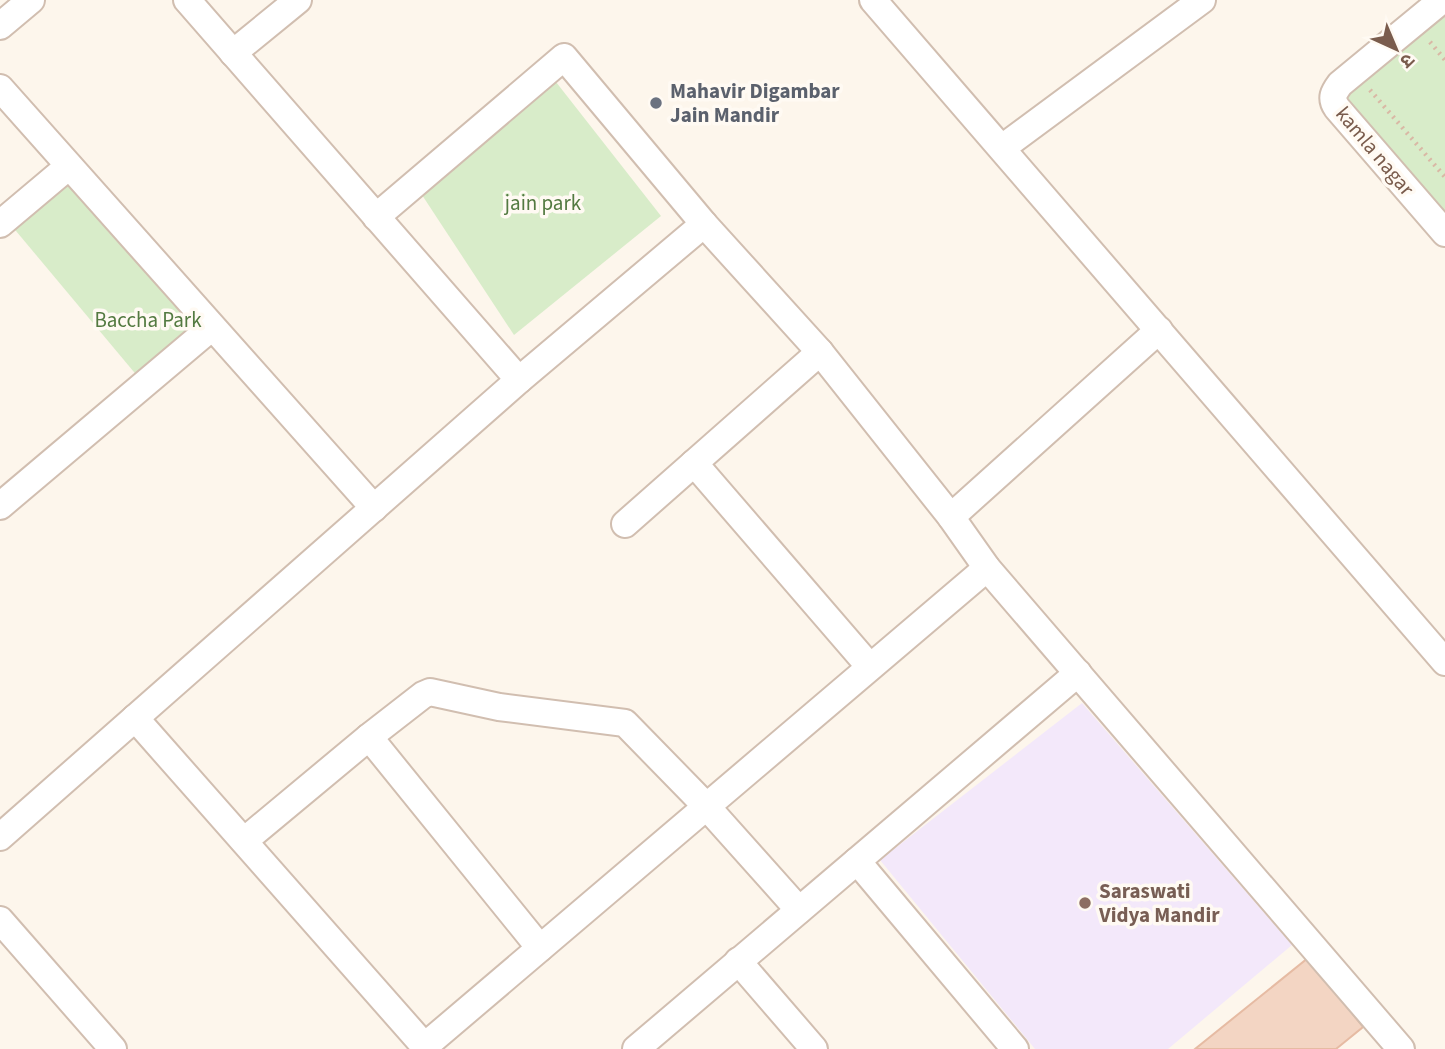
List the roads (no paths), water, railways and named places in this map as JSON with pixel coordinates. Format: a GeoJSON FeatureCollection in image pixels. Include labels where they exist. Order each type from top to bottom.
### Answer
{"type":"FeatureCollection","features":[{"type":"Feature","properties":{"kind":"street"},"geometry":{"type":"LineString","coordinates":[[0,26],[31,0]]}},
{"type":"Feature","properties":{"kind":"street"},"geometry":{"type":"LineString","coordinates":[[187,0],[519,380]]}},
{"type":"Feature","properties":{"kind":"street"},"geometry":{"type":"LineString","coordinates":[[233,53],[298,0]]}},
{"type":"Feature","properties":{"kind":"street"},"geometry":{"type":"LineString","coordinates":[[873,0],[1445,662]]}},
{"type":"Feature","properties":{"kind":"street"},"geometry":{"type":"LineString","coordinates":[[1002,148],[1202,0]]}},
{"type":"Feature","properties":{"kind":"street","name":"kamla nagar"},"geometry":{"type":"LineString","coordinates":[[1442,0],[1340,83],[1333,99],[1337,108],[1445,233]]}},
{"type":"Feature","properties":{"kind":"street"},"geometry":{"type":"LineString","coordinates":[[376,217],[564,57],[704,224],[820,352],[951,517],[987,568],[1392,1046]]}},
{"type":"Feature","properties":{"kind":"street"},"geometry":{"type":"LineString","coordinates":[[0,88],[374,508]]}},
{"type":"Feature","properties":{"kind":"street"},"geometry":{"type":"LineString","coordinates":[[0,224],[69,166]]}},
{"type":"Feature","properties":{"kind":"street"},"geometry":{"type":"LineString","coordinates":[[0,837],[519,380],[704,224]]}},
{"type":"Feature","properties":{"kind":"street"},"geometry":{"type":"LineString","coordinates":[[0,506],[212,327]]}},
{"type":"Feature","properties":{"kind":"street"},"geometry":{"type":"LineString","coordinates":[[951,517],[1158,330]]}},
{"type":"Feature","properties":{"kind":"street"},"geometry":{"type":"LineString","coordinates":[[625,524],[820,352]]}},
{"type":"Feature","properties":{"kind":"street"},"geometry":{"type":"LineString","coordinates":[[694,463],[870,667]]}},
{"type":"Feature","properties":{"kind":"street"},"geometry":{"type":"LineString","coordinates":[[135,718],[426,1047],[987,568]]}},
{"type":"Feature","properties":{"kind":"street"},"geometry":{"type":"LineString","coordinates":[[636,1049],[1078,673]]}},
{"type":"Feature","properties":{"kind":"street"},"geometry":{"type":"LineString","coordinates":[[244,841],[369,737],[430,692],[499,707],[619,721],[635,732],[707,807],[799,910]]}},
{"type":"Feature","properties":{"kind":"street"},"geometry":{"type":"LineString","coordinates":[[369,737],[540,948]]}},
{"type":"Feature","properties":{"kind":"street"},"geometry":{"type":"LineString","coordinates":[[857,861],[1014,1049]]}},
{"type":"Feature","properties":{"kind":"street"},"geometry":{"type":"LineString","coordinates":[[0,920],[113,1049]]}},
{"type":"Feature","properties":{"kind":"street"},"geometry":{"type":"LineString","coordinates":[[738,961],[814,1049]]}},
{"type":"Feature","properties":{"kind":"place","name":"Mahavir Digambar Jain Mandir"},"geometry":{"type":"Point","coordinates":[656,103]}},
{"type":"Feature","properties":{"kind":"place","name":"Saraswati Vidya Mandir"},"geometry":{"type":"Point","coordinates":[1085,903]}},
{"type":"Feature","properties":{"kind":"park label","name":"jain park"},"geometry":{"type":"Point","coordinates":[543,203]}},
{"type":"Feature","properties":{"kind":"park label","name":"Baccha Park"},"geometry":{"type":"Point","coordinates":[148,320]}}]}
